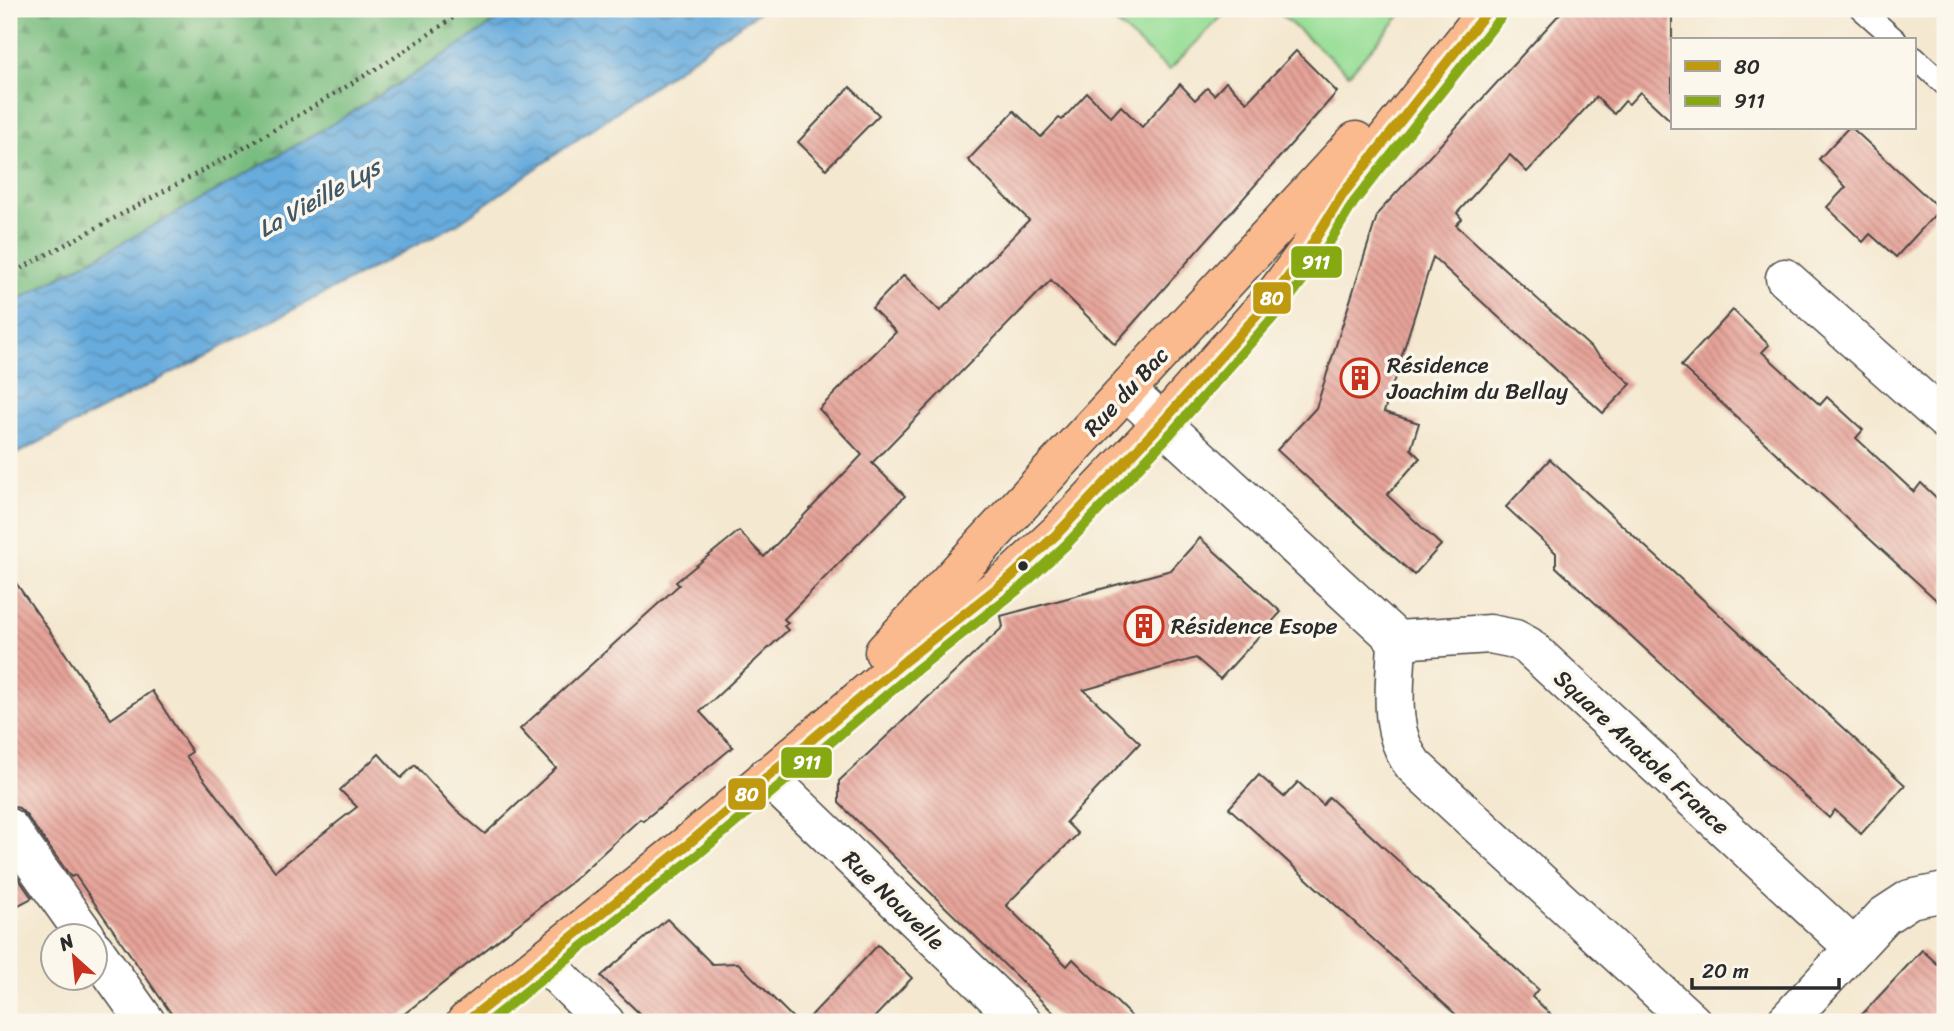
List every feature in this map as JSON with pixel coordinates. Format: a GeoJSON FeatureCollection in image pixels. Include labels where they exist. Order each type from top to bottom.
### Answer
{"type":"FeatureCollection","features":[{"type":"Feature","properties":{"kind":"main road","name":"Rue du Bac"},"geometry":{"type":"LineString","coordinates":[[767,776],[1127,391],[1391,102],[1488,9]]}},
{"type":"Feature","properties":{"kind":"main road","name":"Rue du Bac"},"geometry":{"type":"LineString","coordinates":[[466,1022],[1035,556],[1161,424],[1286,281],[1343,194],[1488,9]]}},
{"type":"Feature","properties":{"kind":"street"},"geometry":{"type":"LineString","coordinates":[[1785,278],[1945,420]]}},
{"type":"Feature","properties":{"kind":"street"},"geometry":{"type":"LineString","coordinates":[[1127,391],[1397,640],[1396,729],[1405,755],[1414,766],[1692,1022]]}},
{"type":"Feature","properties":{"kind":"street","name":"Square Anatole France"},"geometry":{"type":"LineString","coordinates":[[1397,640],[1490,634],[1515,639],[1528,646],[1853,948]]}},
{"type":"Feature","properties":{"kind":"street","name":"Rue Nouvelle"},"geometry":{"type":"LineString","coordinates":[[767,776],[1022,1022]]}},
{"type":"Feature","properties":{"kind":"street"},"geometry":{"type":"LineString","coordinates":[[9,828],[76,922]]}},
{"type":"Feature","properties":{"kind":"street"},"geometry":{"type":"LineString","coordinates":[[1786,1022],[1853,948],[1896,907],[1910,899],[1945,892]]}},
{"type":"Feature","properties":{"kind":"street"},"geometry":{"type":"LineString","coordinates":[[543,961],[605,1022]]}},
{"type":"Feature","properties":{"kind":"street"},"geometry":{"type":"LineString","coordinates":[[108,969],[146,1022]]}},
{"type":"Feature","properties":{"kind":"lane"},"geometry":{"type":"LineString","coordinates":[[1861,9],[1894,38]]}},
{"type":"Feature","properties":{"kind":"lane"},"geometry":{"type":"LineString","coordinates":[[1916,59],[1945,86]]}},
{"type":"Feature","properties":{"kind":"path"},"geometry":{"type":"LineString","coordinates":[[9,275],[244,148],[394,58],[466,9]]}},
{"type":"Feature","properties":{"kind":"green space"},"geometry":{"type":"Polygon","coordinates":[[[9,9],[514,9],[329,126],[9,305],[9,9]]]}},
{"type":"Feature","properties":{"kind":"green space"},"geometry":{"type":"Polygon","coordinates":[[[1100,9],[1229,9],[1169,70],[1100,9]]]}},
{"type":"Feature","properties":{"kind":"green space"},"geometry":{"type":"Polygon","coordinates":[[[1274,9],[1406,9],[1349,74],[1274,9]]]}},
{"type":"Feature","properties":{"kind":"water","name":"La Vieille Lys"},"geometry":{"type":"Polygon","coordinates":[[[514,9],[763,9],[457,224],[9,458],[9,305],[329,126],[514,9]]]}},
{"type":"Feature","properties":{"kind":"building"},"geometry":{"type":"Polygon","coordinates":[[[1564,9],[1672,9],[1671,121],[1640,92],[1629,104],[1625,101],[1614,114],[1596,97],[1527,172],[1510,155],[1457,213],[1462,219],[1456,225],[1631,384],[1603,413],[1433,257],[1384,412],[1419,423],[1411,449],[1420,458],[1387,495],[1441,545],[1414,575],[1277,450],[1316,408],[1378,213],[1564,9]]]}},
{"type":"Feature","properties":{"kind":"building"},"geometry":{"type":"Polygon","coordinates":[[[1296,51],[1337,92],[1115,344],[1051,280],[872,463],[905,496],[784,619],[788,623],[784,626],[788,630],[700,712],[733,747],[643,821],[640,819],[568,885],[394,1022],[177,1022],[75,875],[71,877],[26,815],[19,808],[9,806],[9,573],[111,719],[152,691],[192,752],[186,756],[275,871],[357,807],[340,790],[379,754],[401,778],[415,765],[454,808],[485,834],[556,768],[520,729],[679,585],[676,582],[739,531],[764,557],[862,455],[819,409],[896,332],[872,308],[904,275],[940,311],[1029,220],[968,160],[1014,111],[1041,137],[1059,118],[1062,120],[1087,93],[1111,117],[1121,106],[1142,127],[1180,84],[1195,100],[1207,88],[1214,95],[1226,82],[1247,102],[1296,51]]]}},
{"type":"Feature","properties":{"kind":"building"},"geometry":{"type":"Polygon","coordinates":[[[850,87],[879,115],[826,169],[798,142],[850,87]]]}},
{"type":"Feature","properties":{"kind":"building"},"geometry":{"type":"Polygon","coordinates":[[[1846,130],[1854,130],[1940,209],[1896,257],[1870,234],[1863,242],[1827,207],[1846,187],[1819,159],[1846,130]]]}},
{"type":"Feature","properties":{"kind":"building"},"geometry":{"type":"Polygon","coordinates":[[[1733,310],[1769,345],[1762,352],[1820,405],[1827,397],[1863,430],[1856,438],[1914,492],[1921,483],[1945,506],[1945,608],[1681,366],[1733,310]]]}},
{"type":"Feature","properties":{"kind":"building"},"geometry":{"type":"Polygon","coordinates":[[[1550,459],[1905,785],[1861,834],[1835,810],[1829,818],[1556,567],[1556,553],[1506,507],[1550,459]]]}},
{"type":"Feature","properties":{"kind":"building"},"geometry":{"type":"Polygon","coordinates":[[[1200,538],[1281,612],[1220,679],[1196,658],[1084,690],[1140,743],[1066,822],[1078,834],[1006,905],[1067,966],[1073,959],[1137,1022],[1063,1022],[839,803],[839,781],[1003,627],[1001,616],[1171,570],[1200,538]]]}},
{"type":"Feature","properties":{"kind":"building"},"geometry":{"type":"Polygon","coordinates":[[[1259,775],[1284,797],[1298,782],[1323,805],[1329,797],[1538,989],[1532,997],[1559,1022],[1464,1022],[1229,808],[1259,775]]]}},
{"type":"Feature","properties":{"kind":"building"},"geometry":{"type":"Polygon","coordinates":[[[9,865],[32,898],[9,910],[9,865]]]}},
{"type":"Feature","properties":{"kind":"building"},"geometry":{"type":"Polygon","coordinates":[[[667,919],[712,964],[738,963],[797,1022],[648,1022],[601,976],[667,919]]]}},
{"type":"Feature","properties":{"kind":"building"},"geometry":{"type":"Polygon","coordinates":[[[878,945],[912,978],[870,1022],[805,1022],[878,945]]]}},
{"type":"Feature","properties":{"kind":"building"},"geometry":{"type":"Polygon","coordinates":[[[1922,950],[1945,971],[1945,1022],[1855,1022],[1922,950]]]}},
{"type":"Feature","properties":{"kind":"transit line","name":"80"},"geometry":{"type":"LineString","coordinates":[[466,1022],[687,845],[906,660],[1011,577],[1057,534],[1161,424],[1274,296],[1309,249],[1343,194],[1489,9]]}},
{"type":"Feature","properties":{"kind":"transit line","name":"911"},"geometry":{"type":"LineString","coordinates":[[488,1022],[696,856],[915,671],[1020,588],[1067,544],[1171,433],[1284,305],[1321,256],[1354,202],[1500,18]]}},
{"type":"Feature","properties":{"kind":"place","name":"Résidence Joachim du Bellay"},"geometry":{"type":"Point","coordinates":[1360,378]}},
{"type":"Feature","properties":{"kind":"place","name":"Résidence Esope"},"geometry":{"type":"Point","coordinates":[1144,626]}}]}
